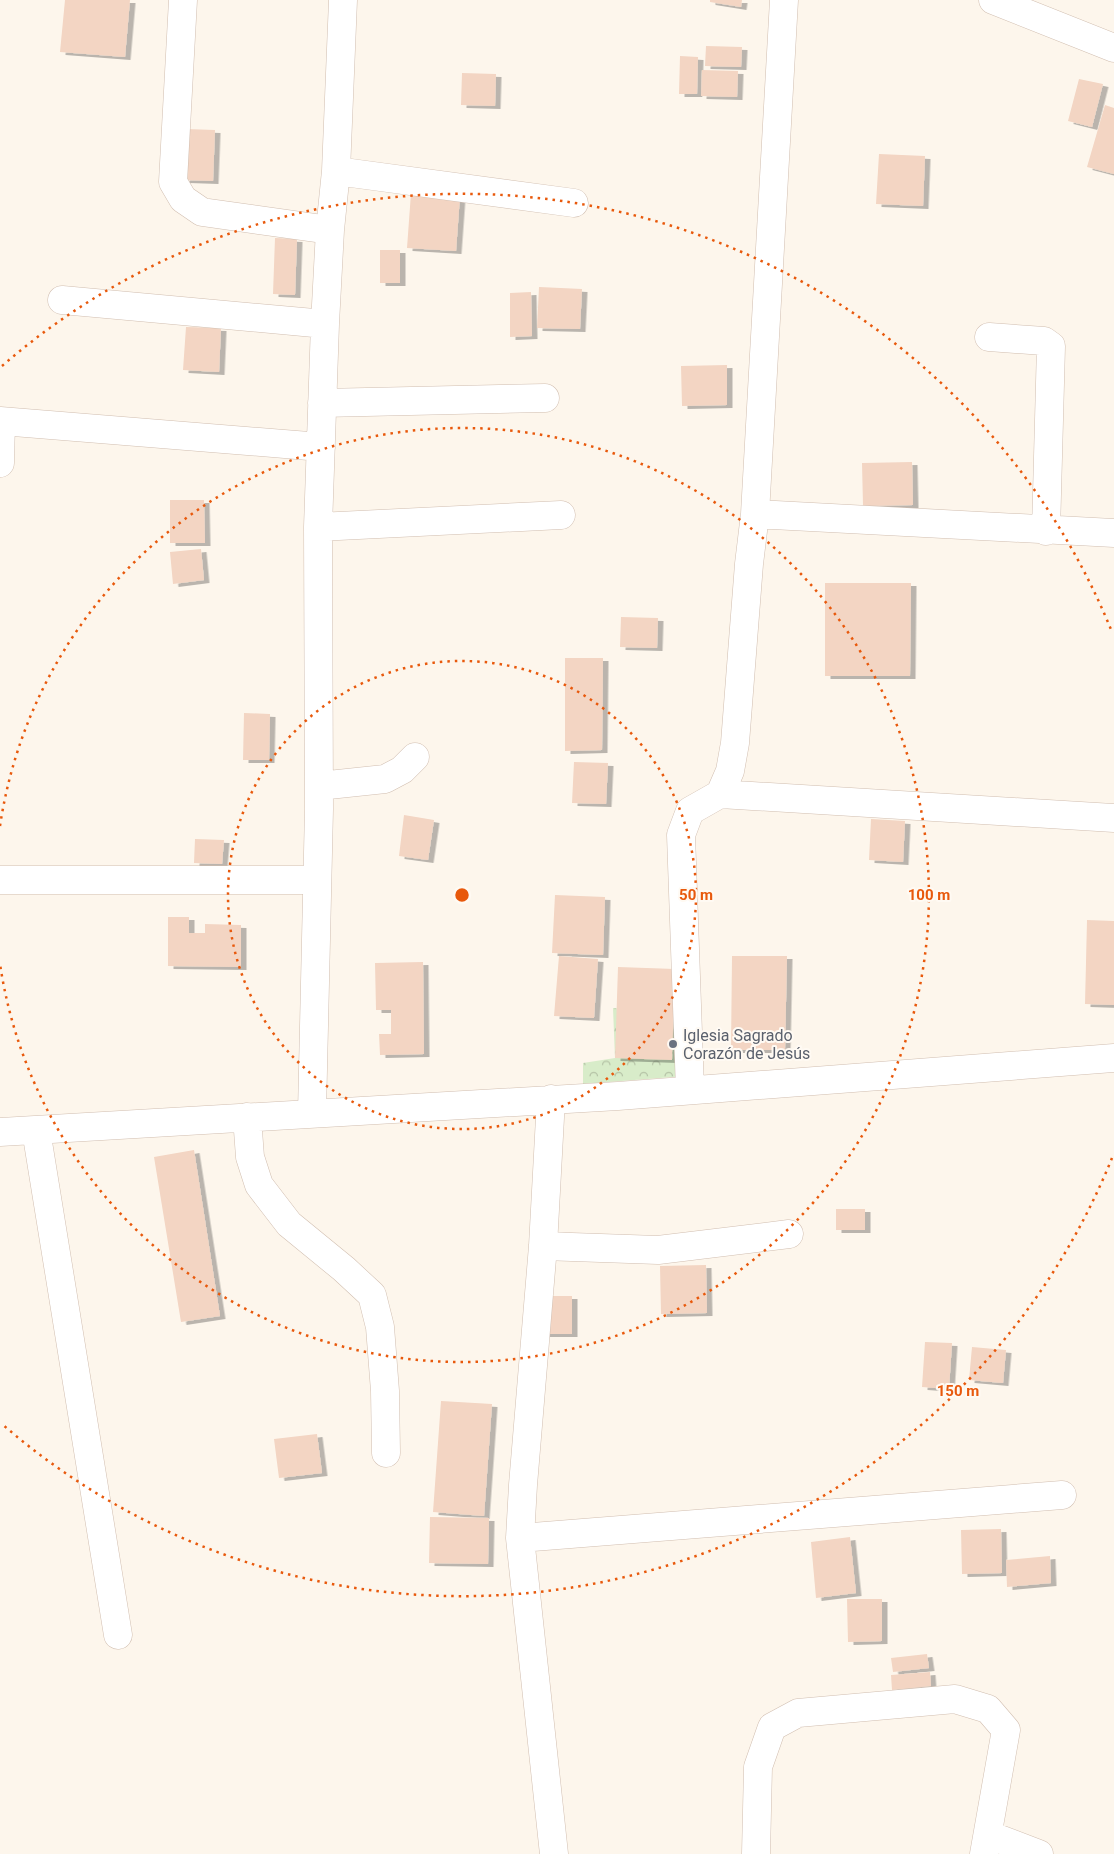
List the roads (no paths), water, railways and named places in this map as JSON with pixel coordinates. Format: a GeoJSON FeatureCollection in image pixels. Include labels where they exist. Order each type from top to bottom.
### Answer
{"type":"FeatureCollection","features":[{"type":"Feature","properties":{"kind":"street"},"geometry":{"type":"LineString","coordinates":[[183,0],[173,182],[183,199],[202,212],[330,230]]}},
{"type":"Feature","properties":{"kind":"street"},"geometry":{"type":"LineString","coordinates":[[312,1113],[319,786],[318,527],[325,324],[330,230],[336,171],[343,0]]}},
{"type":"Feature","properties":{"kind":"street"},"geometry":{"type":"LineString","coordinates":[[720,794],[730,771],[735,743],[749,564],[755,514],[784,0]]}},
{"type":"Feature","properties":{"kind":"street"},"geometry":{"type":"LineString","coordinates":[[993,0],[1114,48]]}},
{"type":"Feature","properties":{"kind":"street"},"geometry":{"type":"LineString","coordinates":[[336,171],[574,203]]}},
{"type":"Feature","properties":{"kind":"street"},"geometry":{"type":"LineString","coordinates":[[62,300],[325,324]]}},
{"type":"Feature","properties":{"kind":"street"},"geometry":{"type":"LineString","coordinates":[[989,337],[1044,341],[1051,346],[1046,531]]}},
{"type":"Feature","properties":{"kind":"street"},"geometry":{"type":"LineString","coordinates":[[322,403],[545,398]]}},
{"type":"Feature","properties":{"kind":"street"},"geometry":{"type":"LineString","coordinates":[[0,463],[0,421],[321,447]]}},
{"type":"Feature","properties":{"kind":"street"},"geometry":{"type":"LineString","coordinates":[[318,527],[561,514]]}},
{"type":"Feature","properties":{"kind":"street"},"geometry":{"type":"LineString","coordinates":[[755,514],[1046,531],[1114,533]]}},
{"type":"Feature","properties":{"kind":"street"},"geometry":{"type":"LineString","coordinates":[[319,786],[385,779],[402,770],[415,757]]}},
{"type":"Feature","properties":{"kind":"street"},"geometry":{"type":"LineString","coordinates":[[690,1090],[681,835],[690,811],[720,794],[1114,818]]}},
{"type":"Feature","properties":{"kind":"street"},"geometry":{"type":"LineString","coordinates":[[0,876],[0,880],[317,880]]}},
{"type":"Feature","properties":{"kind":"street"},"geometry":{"type":"LineString","coordinates":[[0,1132],[690,1090],[1114,1058]]}},
{"type":"Feature","properties":{"kind":"street"},"geometry":{"type":"LineString","coordinates":[[551,1099],[543,1246],[520,1538],[554,1854]]}},
{"type":"Feature","properties":{"kind":"street"},"geometry":{"type":"LineString","coordinates":[[247,1118],[250,1157],[259,1185],[289,1224],[344,1269],[372,1295],[380,1327],[385,1390],[386,1453]]}},
{"type":"Feature","properties":{"kind":"street"},"geometry":{"type":"LineString","coordinates":[[36,1130],[118,1635]]}},
{"type":"Feature","properties":{"kind":"street"},"geometry":{"type":"LineString","coordinates":[[543,1246],[658,1250],[789,1234]]}},
{"type":"Feature","properties":{"kind":"street"},"geometry":{"type":"LineString","coordinates":[[520,1538],[1062,1495]]}},
{"type":"Feature","properties":{"kind":"street"},"geometry":{"type":"LineString","coordinates":[[756,1854],[758,1767],[772,1728],[798,1713],[955,1699],[988,1708],[1006,1730],[986,1844],[1039,1854]]}},
{"type":"Feature","properties":{"kind":"place","name":"Iglesia Sagrado Corazón de Jesús"},"geometry":{"type":"Point","coordinates":[673,1044]}}]}
